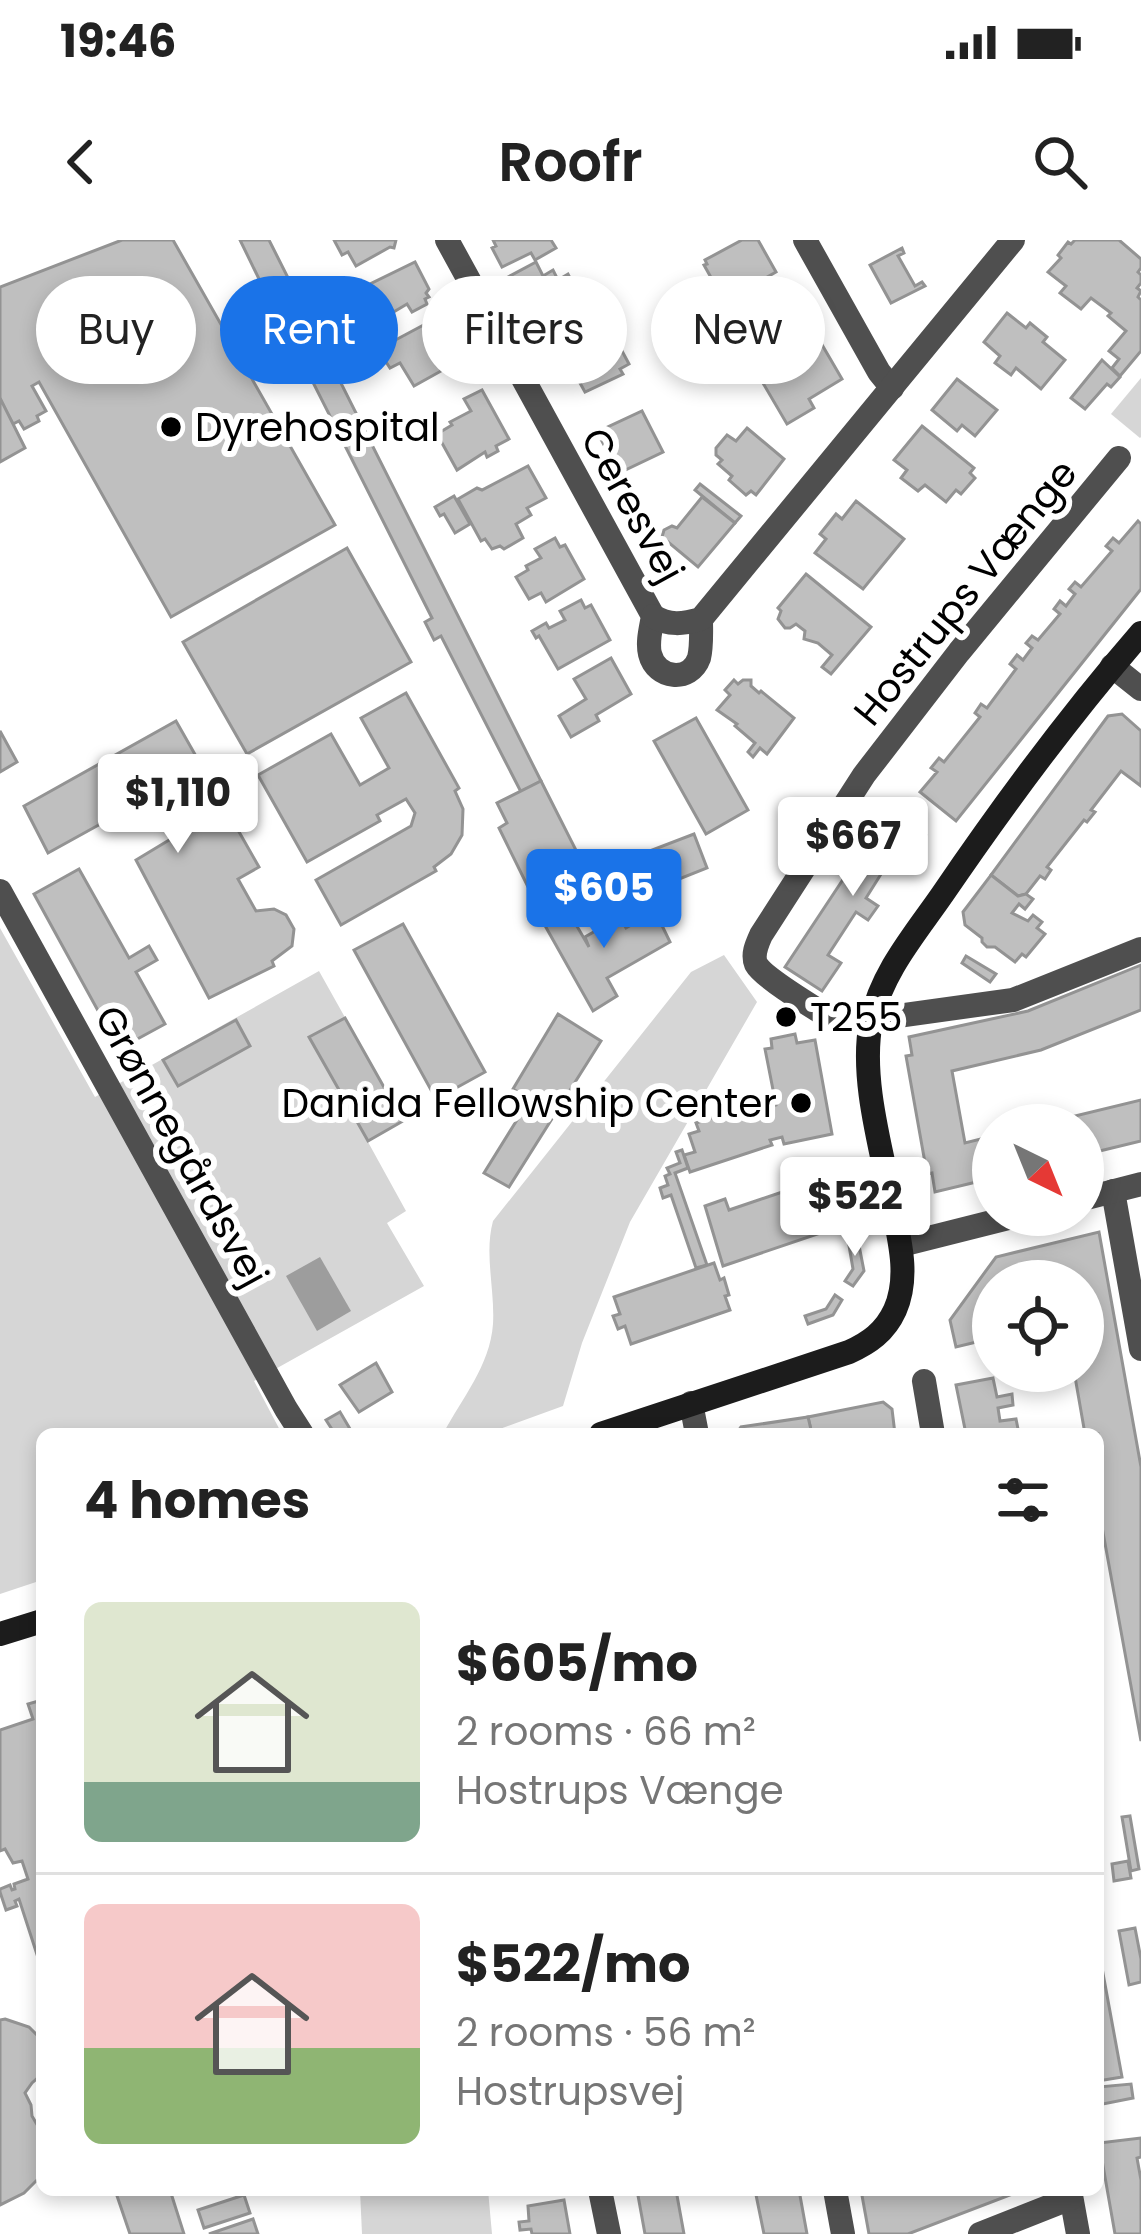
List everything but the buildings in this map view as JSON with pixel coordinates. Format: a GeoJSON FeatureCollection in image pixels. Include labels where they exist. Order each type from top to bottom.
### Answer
{"type":"FeatureCollection","features":[{"type":"Feature","properties":{"kind":"street","name":"Ceresvej"},"geometry":{"type":"LineString","coordinates":[[447,240],[700,654],[684,674],[661,671],[649,648],[676,620]]}},
{"type":"Feature","properties":{"kind":"street"},"geometry":{"type":"LineString","coordinates":[[805,240],[892,388]]}},
{"type":"Feature","properties":{"kind":"street"},"geometry":{"type":"LineString","coordinates":[[676,620],[892,388],[1013,240]]}},
{"type":"Feature","properties":{"kind":"street","name":"Hostrups Vænge"},"geometry":{"type":"LineString","coordinates":[[871,1021],[840,1024],[767,976],[756,964],[757,943],[864,775],[1119,458]]}},
{"type":"Feature","properties":{"kind":"street"},"geometry":{"type":"LineString","coordinates":[[619,1428],[849,1352],[868,1344],[895,1312],[903,1271],[901,1245],[868,1066],[871,1021],[890,970],[990,825],[1141,632]]}},
{"type":"Feature","properties":{"kind":"street"},"geometry":{"type":"LineString","coordinates":[[1112,666],[1141,689]]}},
{"type":"Feature","properties":{"kind":"street","name":"Grønnegårdsvej"},"geometry":{"type":"LineString","coordinates":[[0,891],[298,1428]]}},
{"type":"Feature","properties":{"kind":"street"},"geometry":{"type":"LineString","coordinates":[[871,1021],[1013,1000],[1141,949]]}},
{"type":"Feature","properties":{"kind":"street"},"geometry":{"type":"LineString","coordinates":[[1104,1193],[1141,1184]]}},
{"type":"Feature","properties":{"kind":"street"},"geometry":{"type":"LineString","coordinates":[[1112,1191],[1141,1349]]}},
{"type":"Feature","properties":{"kind":"street"},"geometry":{"type":"LineString","coordinates":[[901,1245],[972,1227]]}},
{"type":"Feature","properties":{"kind":"street"},"geometry":{"type":"LineString","coordinates":[[924,1381],[932,1428]]}},
{"type":"Feature","properties":{"kind":"street"},"geometry":{"type":"LineString","coordinates":[[691,1403],[696,1428]]}},
{"type":"Feature","properties":{"kind":"street"},"geometry":{"type":"LineString","coordinates":[[0,1634],[36,1623]]}},
{"type":"Feature","properties":{"kind":"street"},"geometry":{"type":"LineString","coordinates":[[601,2196],[608,2234]]}},
{"type":"Feature","properties":{"kind":"street"},"geometry":{"type":"LineString","coordinates":[[836,2196],[843,2234]]}},
{"type":"Feature","properties":{"kind":"street"},"geometry":{"type":"LineString","coordinates":[[980,2234],[1066,2196]]}},
{"type":"Feature","properties":{"kind":"street"},"geometry":{"type":"LineString","coordinates":[[1071,2196],[1078,2234]]}},
{"type":"Feature","properties":{"kind":"shaded area"},"geometry":{"type":"Polygon","coordinates":[[[1141,378],[1141,437],[1140,438],[1111,414],[1141,378]]]}},
{"type":"Feature","properties":{"kind":"shaded area"},"geometry":{"type":"Polygon","coordinates":[[[0,928],[95,1097],[319,971],[403,1121],[368,1142],[406,1211],[387,1223],[424,1286],[254,1381],[279,1428],[36,1428],[36,1582],[0,1594],[0,928]]]}},
{"type":"Feature","properties":{"kind":"shaded area"},"geometry":{"type":"Polygon","coordinates":[[[724,955],[757,1002],[630,1222],[582,1343],[563,1406],[502,1428],[446,1428],[481,1368],[491,1339],[493,1221],[691,972],[724,955]]]}},
{"type":"Feature","properties":{"kind":"shaded area"},"geometry":{"type":"Polygon","coordinates":[[[320,1257],[351,1311],[317,1331],[286,1276],[320,1257]]]}},
{"type":"Feature","properties":{"kind":"shaded area"},"geometry":{"type":"Polygon","coordinates":[[[360,2196],[489,2196],[492,2234],[362,2234],[360,2196]]]}},
{"type":"Feature","properties":{"kind":"place","name":"Dyrehospital"},"geometry":{"type":"Point","coordinates":[171,427]}},
{"type":"Feature","properties":{"kind":"place","name":"T255"},"geometry":{"type":"Point","coordinates":[786,1017]}},
{"type":"Feature","properties":{"kind":"place","name":"Danida Fellowship Center"},"geometry":{"type":"Point","coordinates":[801,1103]}}]}
